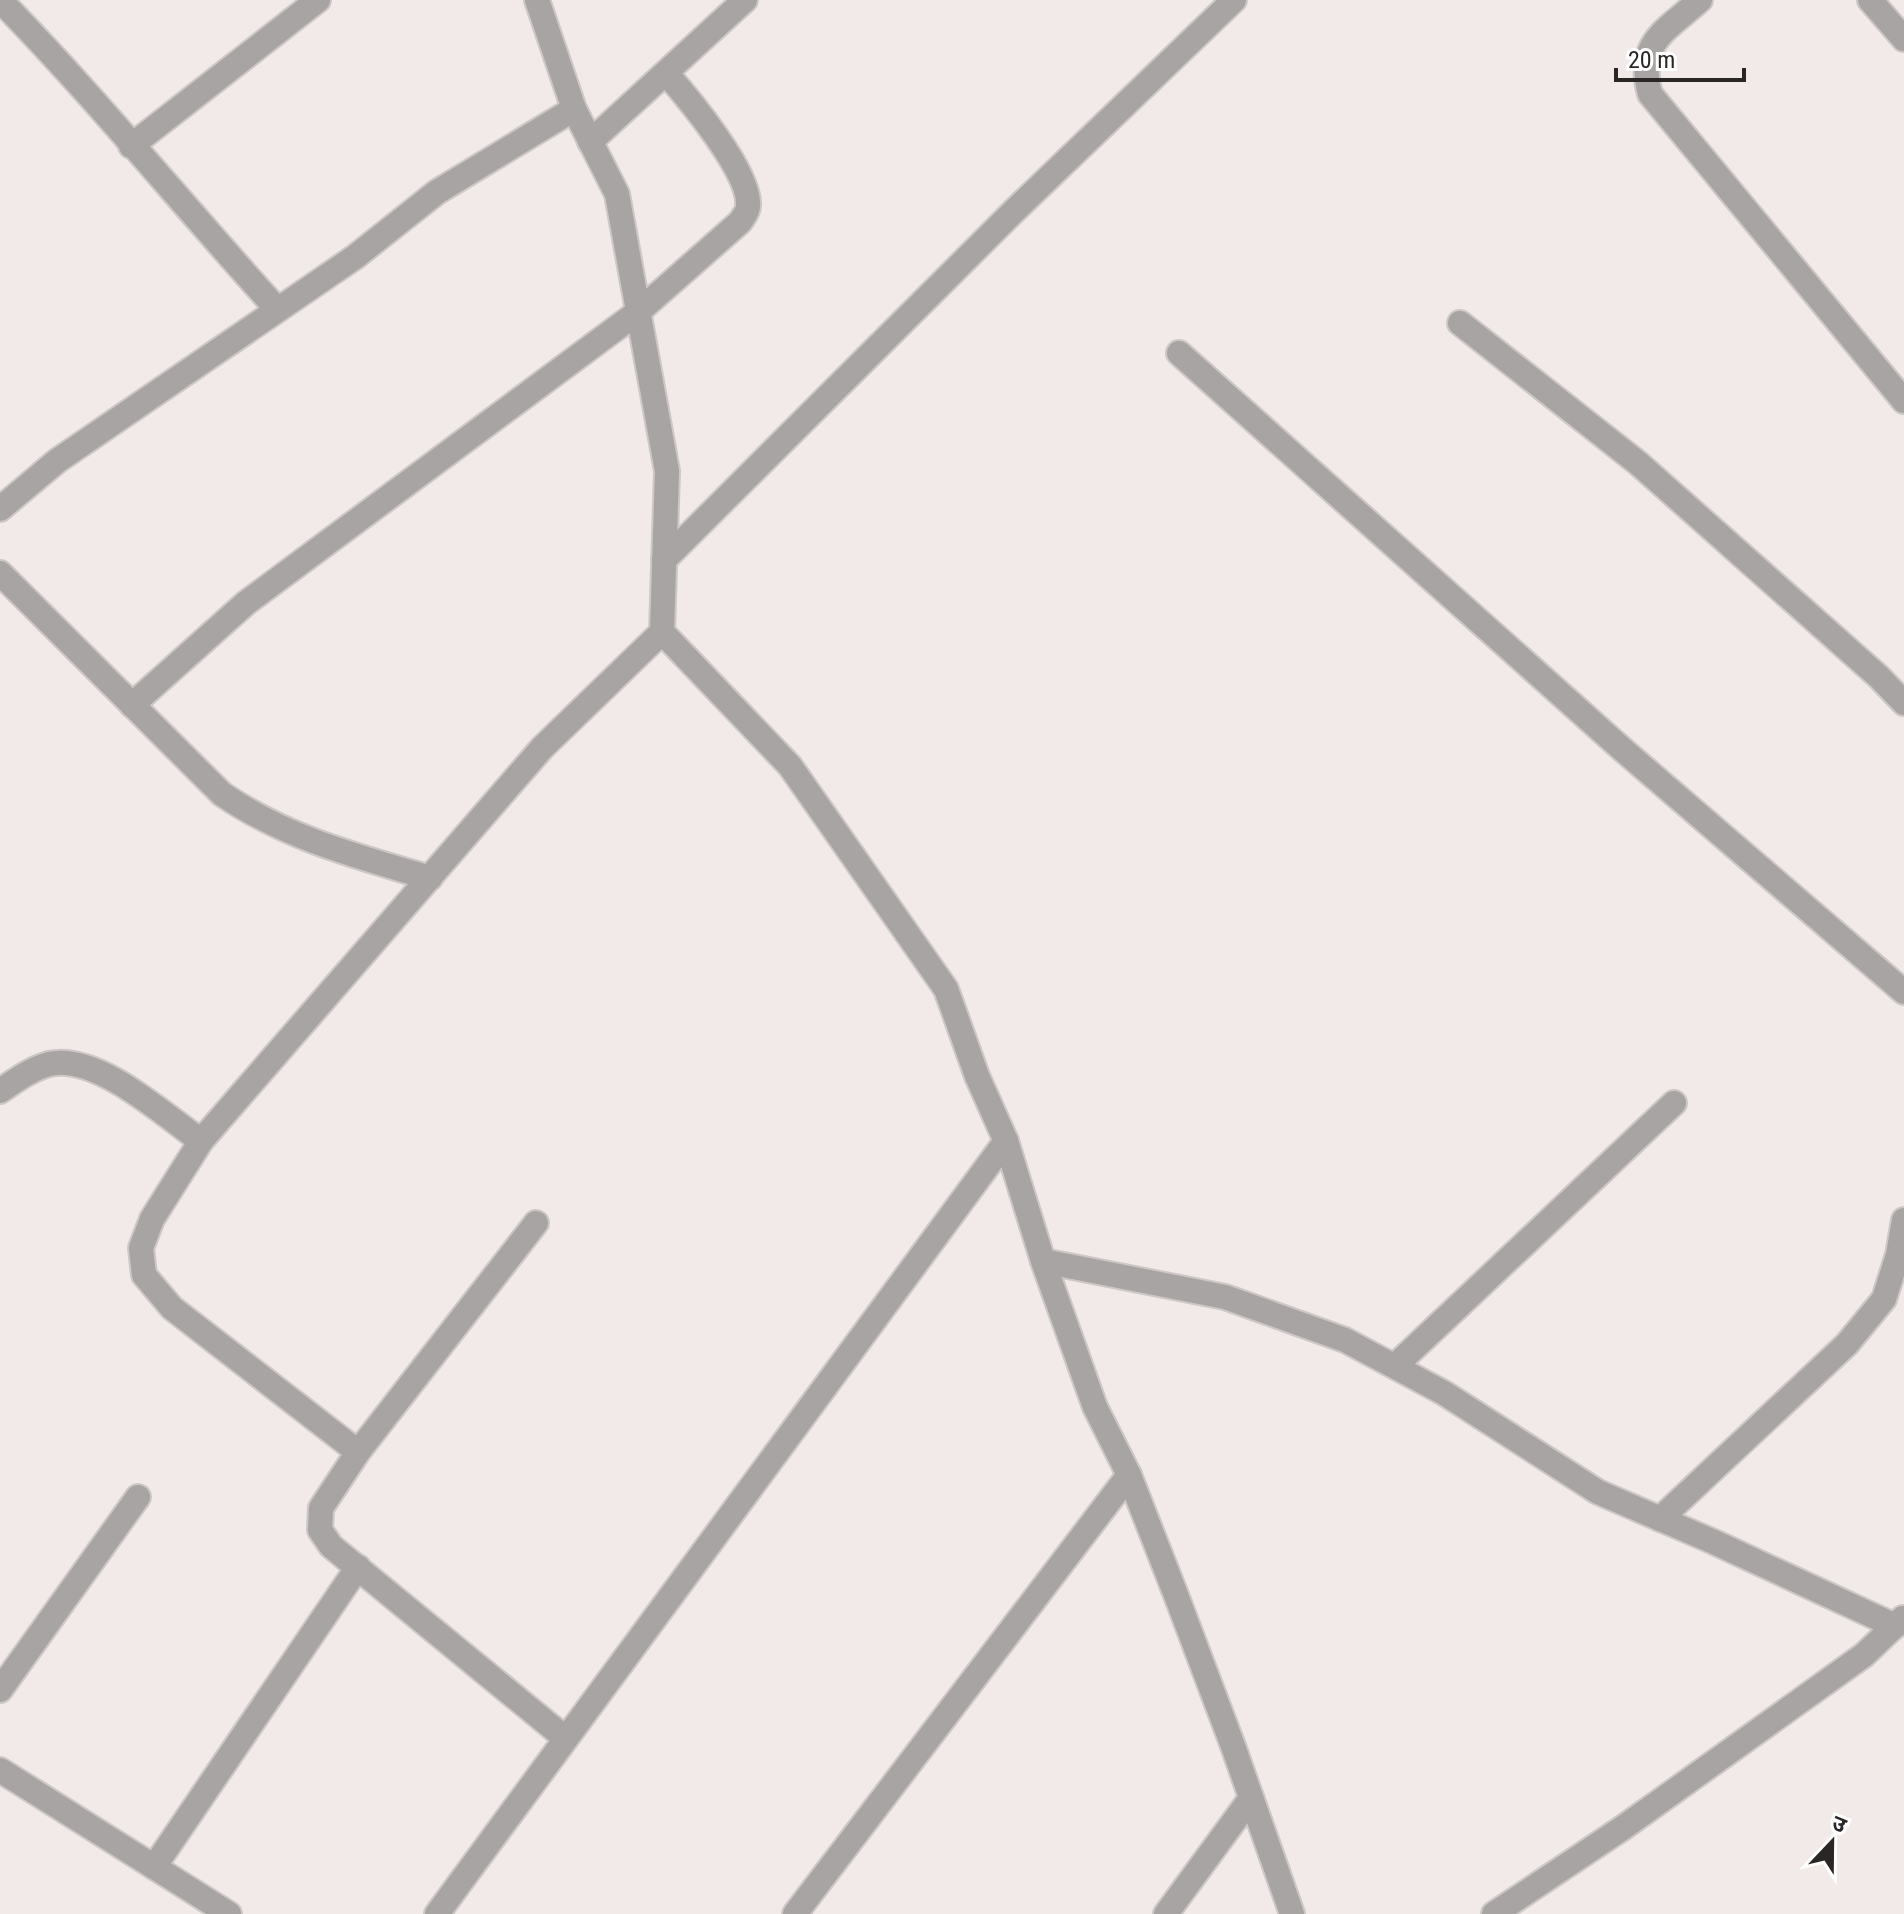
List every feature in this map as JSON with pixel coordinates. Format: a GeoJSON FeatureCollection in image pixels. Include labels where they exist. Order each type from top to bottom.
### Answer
{"type":"FeatureCollection","features":[{"type":"Feature","properties":{"kind":"street"},"geometry":{"type":"LineString","coordinates":[[0,0],[40,41],[277,309]]}},
{"type":"Feature","properties":{"kind":"street"},"geometry":{"type":"LineString","coordinates":[[131,146],[318,0]]}},
{"type":"Feature","properties":{"kind":"street"},"geometry":{"type":"LineString","coordinates":[[358,1452],[172,1308],[144,1275],[141,1248],[152,1219],[201,1141],[542,748],[662,632],[667,471],[617,194],[574,109],[537,0]]}},
{"type":"Feature","properties":{"kind":"street"},"geometry":{"type":"LineString","coordinates":[[590,142],[745,0]]}},
{"type":"Feature","properties":{"kind":"street"},"geometry":{"type":"LineString","coordinates":[[664,560],[1002,223],[1234,0]]}},
{"type":"Feature","properties":{"kind":"street"},"geometry":{"type":"LineString","coordinates":[[1700,0],[1651,45],[1644,71],[1650,94],[1904,401]]}},
{"type":"Feature","properties":{"kind":"street"},"geometry":{"type":"LineString","coordinates":[[1870,0],[1904,39]]}},
{"type":"Feature","properties":{"kind":"street"},"geometry":{"type":"LineString","coordinates":[[132,705],[246,603],[638,312],[740,222],[749,209],[747,191],[733,161],[666,73]]}},
{"type":"Feature","properties":{"kind":"street"},"geometry":{"type":"LineString","coordinates":[[0,509],[57,461],[355,257],[437,192],[574,109]]}},
{"type":"Feature","properties":{"kind":"street"},"geometry":{"type":"LineString","coordinates":[[1460,323],[1638,463],[1879,677],[1904,703]]}},
{"type":"Feature","properties":{"kind":"street"},"geometry":{"type":"LineString","coordinates":[[1179,353],[1622,749],[1904,992]]}},
{"type":"Feature","properties":{"kind":"street"},"geometry":{"type":"LineString","coordinates":[[0,573],[222,794],[254,816],[317,844],[430,878]]}},
{"type":"Feature","properties":{"kind":"street"},"geometry":{"type":"LineString","coordinates":[[662,632],[790,766],[946,989],[977,1076],[1006,1141],[1043,1261],[1095,1407],[1129,1475],[1292,1914]]}},
{"type":"Feature","properties":{"kind":"street"},"geometry":{"type":"LineString","coordinates":[[0,1091],[26,1074],[50,1064],[72,1064],[112,1077],[201,1141]]}},
{"type":"Feature","properties":{"kind":"street"},"geometry":{"type":"LineString","coordinates":[[1395,1366],[1674,1103]]}},
{"type":"Feature","properties":{"kind":"street"},"geometry":{"type":"LineString","coordinates":[[437,1914],[1006,1141]]}},
{"type":"Feature","properties":{"kind":"street"},"geometry":{"type":"LineString","coordinates":[[1660,1519],[1847,1344],[1884,1299],[1901,1258],[1904,1220]]}},
{"type":"Feature","properties":{"kind":"street"},"geometry":{"type":"LineString","coordinates":[[536,1223],[358,1452],[321,1508],[320,1530],[331,1546],[565,1738]]}},
{"type":"Feature","properties":{"kind":"street"},"geometry":{"type":"LineString","coordinates":[[1043,1261],[1225,1297],[1345,1340],[1444,1393],[1598,1492],[1899,1622],[1864,1655],[1624,1827],[1494,1914]]}},
{"type":"Feature","properties":{"kind":"street"},"geometry":{"type":"LineString","coordinates":[[795,1914],[1129,1475]]}},
{"type":"Feature","properties":{"kind":"street"},"geometry":{"type":"LineString","coordinates":[[0,1690],[138,1497]]}},
{"type":"Feature","properties":{"kind":"street"},"geometry":{"type":"LineString","coordinates":[[154,1867],[358,1567]]}},
{"type":"Feature","properties":{"kind":"street"},"geometry":{"type":"LineString","coordinates":[[0,1770],[229,1914]]}},
{"type":"Feature","properties":{"kind":"street"},"geometry":{"type":"LineString","coordinates":[[1166,1914],[1251,1798]]}}]}
